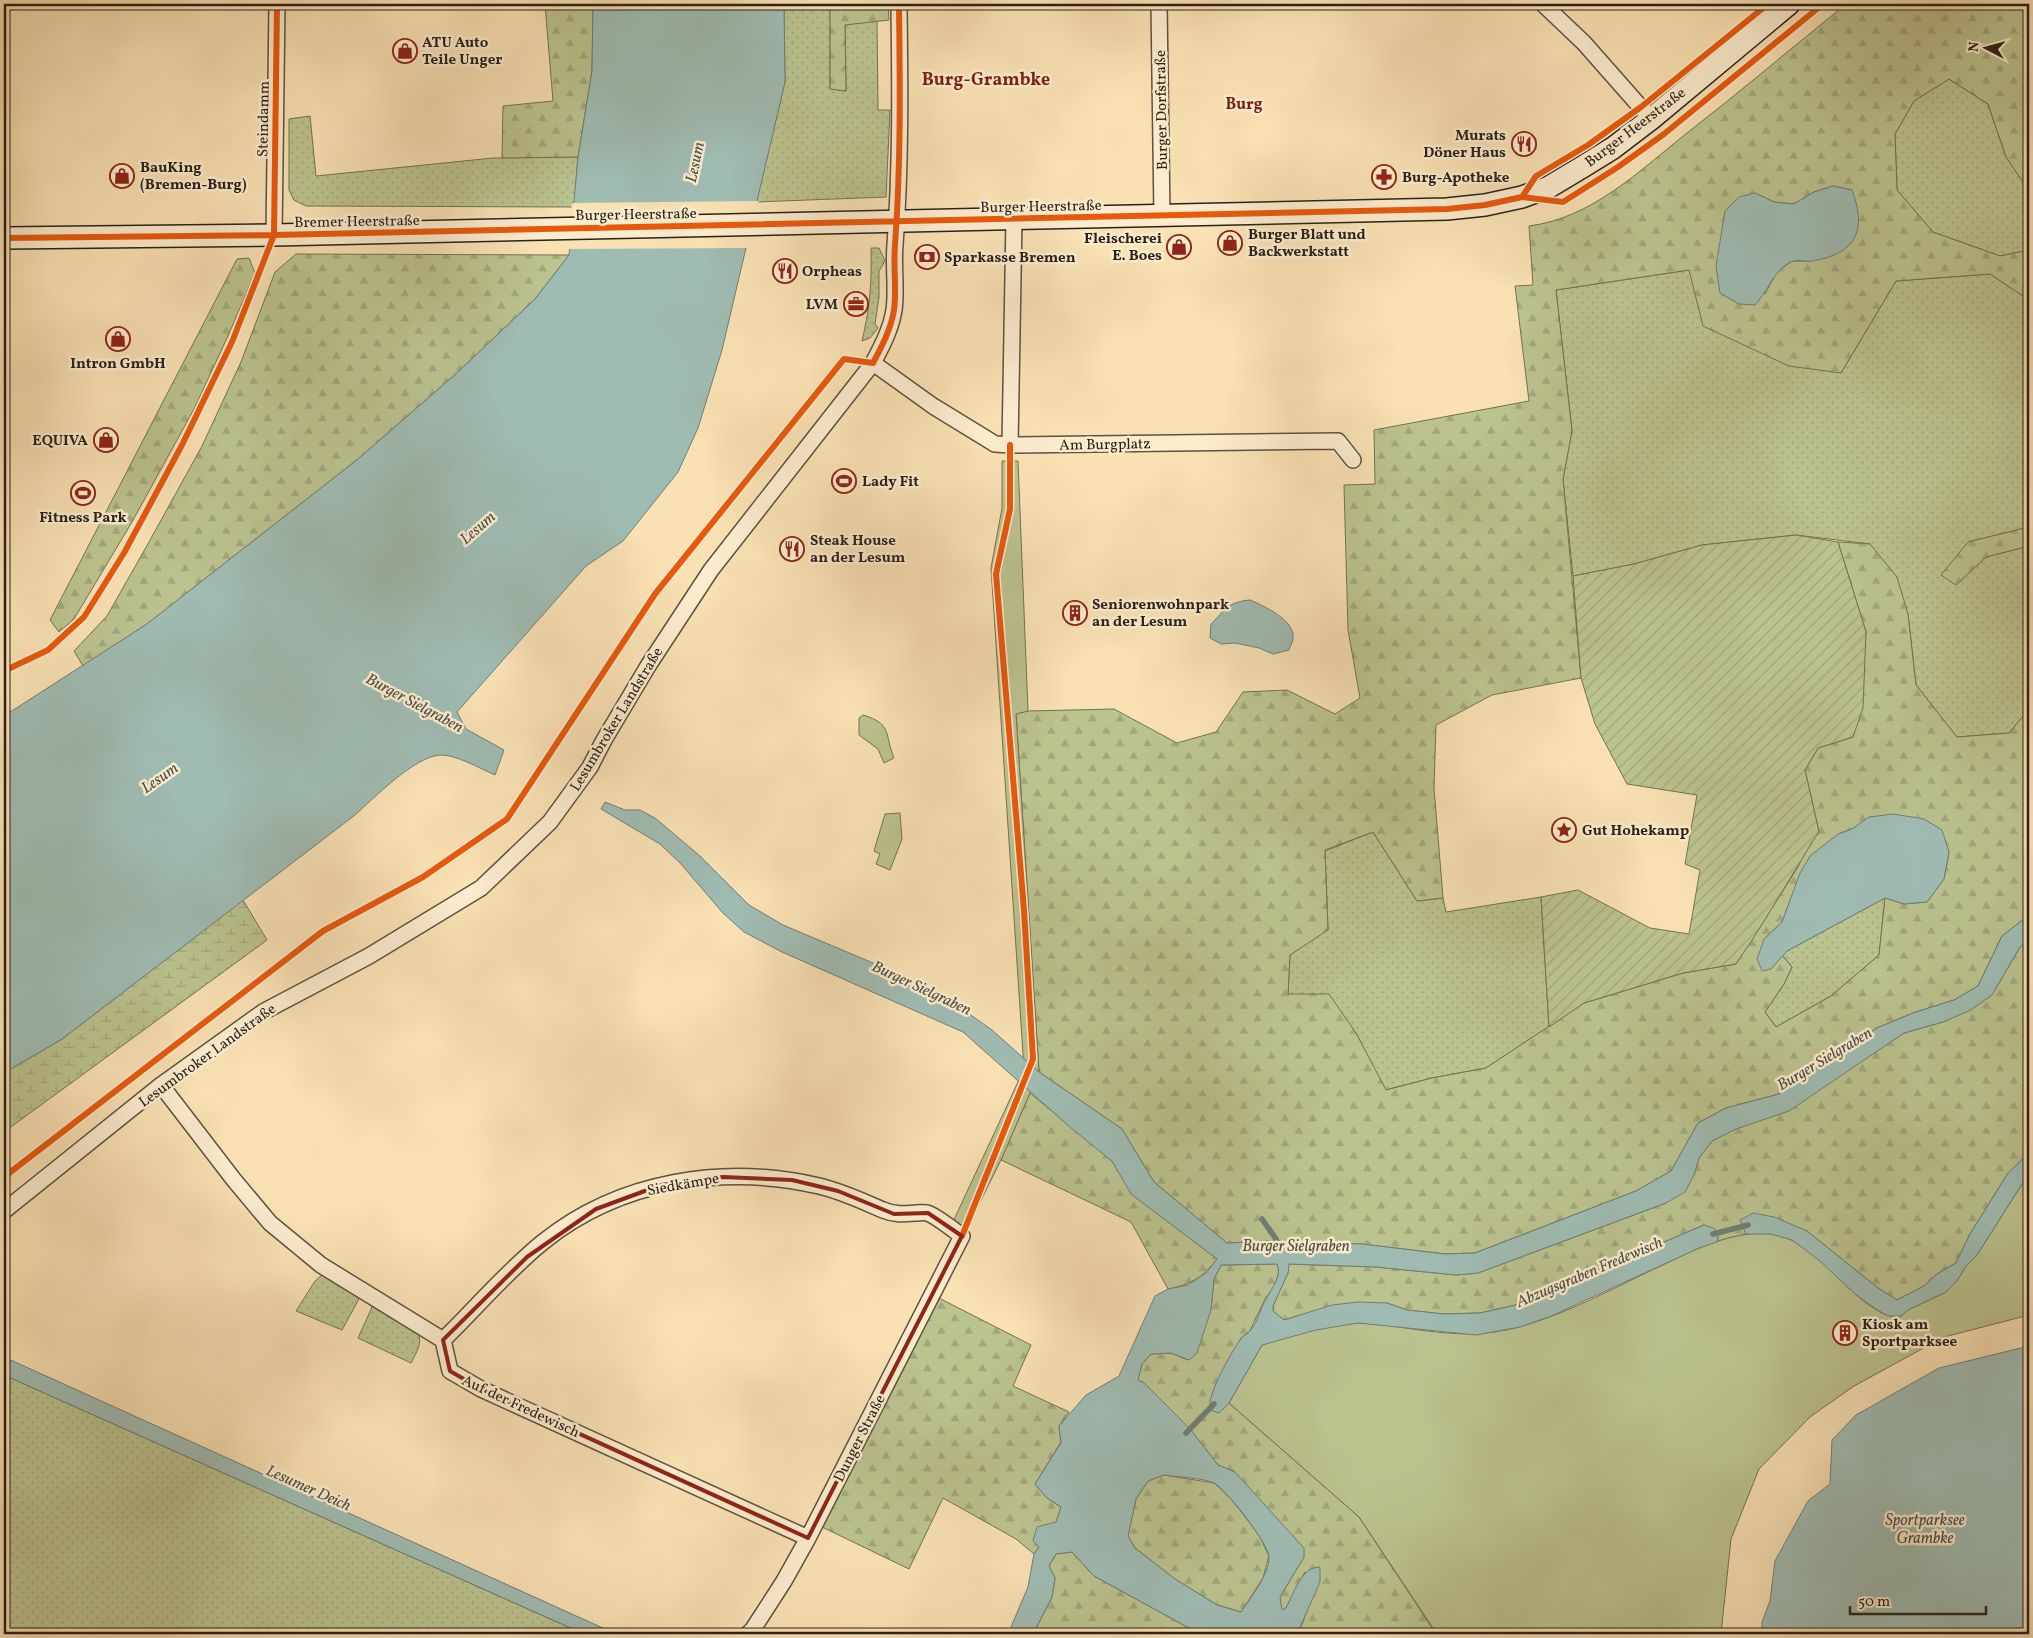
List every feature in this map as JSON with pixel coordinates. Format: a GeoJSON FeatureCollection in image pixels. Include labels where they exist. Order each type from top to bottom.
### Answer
{"type":"FeatureCollection","features":[{"type":"Feature","properties":{"kind":"main road","name":"Burger Heerstraße"},"geometry":{"type":"LineString","coordinates":[[560,228],[1162,217],[1447,209],[1485,205],[1522,197],[1549,187],[1613,148],[1789,4]]}},
{"type":"Feature","properties":{"kind":"main road","name":"Bremer Heerstraße"},"geometry":{"type":"LineString","coordinates":[[4,238],[274,235],[560,228]]}},
{"type":"Feature","properties":{"kind":"street","name":"Steindamm"},"geometry":{"type":"LineString","coordinates":[[274,235],[277,4]]}},
{"type":"Feature","properties":{"kind":"street","name":"Lesumbroker Landstraße"},"geometry":{"type":"LineString","coordinates":[[4,1212],[161,1085],[263,1012],[369,956],[480,888],[550,822],[590,767],[648,666],[711,570],[873,363],[887,336],[894,309],[894,252],[899,203],[901,104],[898,4]]}},
{"type":"Feature","properties":{"kind":"street","name":"Burger Dorfstraße"},"geometry":{"type":"LineString","coordinates":[[1159,4],[1162,217]]}},
{"type":"Feature","properties":{"kind":"street"},"geometry":{"type":"LineString","coordinates":[[1543,4],[1584,43],[1650,119]]}},
{"type":"Feature","properties":{"kind":"street"},"geometry":{"type":"LineString","coordinates":[[1010,446],[1014,219]]}},
{"type":"Feature","properties":{"kind":"street","name":"Am Burgplatz"},"geometry":{"type":"LineString","coordinates":[[873,363],[933,406],[995,444],[1010,446],[1338,440],[1352,460]]}},
{"type":"Feature","properties":{"kind":"street"},"geometry":{"type":"LineString","coordinates":[[161,1085],[234,1180],[270,1223],[321,1265],[443,1340]]}},
{"type":"Feature","properties":{"kind":"street","name":"Siedkämpe"},"geometry":{"type":"LineString","coordinates":[[443,1340],[527,1257],[562,1229],[614,1200],[661,1185],[704,1177],[767,1177],[792,1180],[838,1191],[894,1214],[928,1213],[962,1236]]}},
{"type":"Feature","properties":{"kind":"street","name":"Dunger Straße"},"geometry":{"type":"LineString","coordinates":[[748,1634],[784,1581],[808,1538],[962,1236]]}},
{"type":"Feature","properties":{"kind":"street","name":"Auf der Fredewisch"},"geometry":{"type":"LineString","coordinates":[[443,1340],[450,1371],[465,1381],[808,1538]]}},
{"type":"Feature","properties":{"kind":"highlighted area"},"geometry":{"type":"Polygon","coordinates":[[[723,1177],[792,1180],[838,1191],[894,1214],[928,1213],[962,1236],[808,1538],[481,1389],[450,1371],[443,1340],[527,1257],[596,1209],[661,1185],[723,1177]]]}},
{"type":"Feature","properties":{"kind":"green space"},"geometry":{"type":"Polygon","coordinates":[[[545,4],[593,4],[592,71],[578,157],[502,158],[503,106],[553,101],[545,4]]]}},
{"type":"Feature","properties":{"kind":"green space"},"geometry":{"type":"Polygon","coordinates":[[[784,4],[830,4],[830,89],[846,91],[845,25],[877,20],[878,110],[890,110],[886,197],[756,202],[785,82],[784,4]]]}},
{"type":"Feature","properties":{"kind":"green space"},"geometry":{"type":"Polygon","coordinates":[[[830,4],[888,4],[889,20],[845,25],[846,91],[830,89],[830,4]]]}},
{"type":"Feature","properties":{"kind":"green space"},"geometry":{"type":"Polygon","coordinates":[[[1846,4],[2029,4],[2029,191],[2006,157],[1988,104],[1949,79],[1914,101],[1895,134],[1897,190],[1933,232],[2000,256],[2029,250],[2029,300],[1990,274],[1896,281],[1841,373],[1789,366],[1703,326],[1689,270],[1556,290],[1572,431],[1563,479],[1581,678],[1492,695],[1436,725],[1434,788],[1443,898],[1417,901],[1373,832],[1325,850],[1328,930],[1290,955],[1288,994],[1329,994],[1356,1033],[1386,1090],[1432,1078],[1486,1068],[1584,1003],[1683,973],[1736,964],[1798,867],[1806,849],[1819,832],[1805,770],[1818,748],[1853,737],[1866,632],[1838,542],[1870,544],[1897,577],[1908,614],[1916,685],[1957,737],[2009,733],[2029,709],[2029,915],[2002,936],[1978,986],[1954,1000],[1913,1013],[1877,1028],[1779,1094],[1726,1108],[1698,1123],[1671,1171],[1636,1191],[1475,1253],[1445,1254],[1362,1244],[1266,1241],[1227,1243],[1154,1182],[1122,1129],[1039,1072],[1016,713],[1028,711],[1114,709],[1177,743],[1216,732],[1243,692],[1287,690],[1335,714],[1360,698],[1348,630],[1344,485],[1375,484],[1374,430],[1529,401],[1515,286],[1533,285],[1529,226],[1552,221],[1574,213],[1614,191],[1846,4]],[[1833,186],[1814,192],[1794,204],[1774,202],[1755,193],[1765,294],[1777,272],[1792,261],[1811,261],[1852,190],[1833,186]],[[1870,817],[1852,829],[1838,834],[1790,901],[1782,922],[1764,939],[1771,969],[1782,955],[1792,967],[1784,984],[1765,1012],[1776,1027],[1831,996],[1879,955],[1885,898],[1904,904],[1927,902],[1944,879],[1949,852],[1870,817]]]}},
{"type":"Feature","properties":{"kind":"green space"},"geometry":{"type":"Polygon","coordinates":[[[1949,79],[1988,104],[2006,157],[2029,191],[2029,250],[2000,256],[1933,232],[1897,190],[1895,134],[1914,101],[1949,79]]]}},
{"type":"Feature","properties":{"kind":"green space"},"geometry":{"type":"Polygon","coordinates":[[[310,116],[316,176],[493,158],[578,157],[574,207],[306,206],[294,200],[289,190],[289,119],[310,116]]]}},
{"type":"Feature","properties":{"kind":"green space"},"geometry":{"type":"Polygon","coordinates":[[[871,248],[879,248],[885,261],[879,271],[879,297],[875,324],[878,328],[870,338],[862,341],[870,294],[871,248]]]}},
{"type":"Feature","properties":{"kind":"green space"},"geometry":{"type":"Polygon","coordinates":[[[296,254],[569,255],[535,299],[458,372],[358,459],[147,624],[83,666],[74,651],[107,616],[149,542],[202,446],[241,362],[275,272],[296,254]]]}},
{"type":"Feature","properties":{"kind":"green space"},"geometry":{"type":"Polygon","coordinates":[[[249,258],[255,273],[194,409],[132,522],[74,619],[59,632],[50,620],[237,259],[249,258]]]}},
{"type":"Feature","properties":{"kind":"green space"},"geometry":{"type":"Polygon","coordinates":[[[1689,270],[1841,373],[1896,281],[1990,274],[2029,300],[2029,527],[1968,542],[1956,585],[1986,557],[2029,546],[2029,709],[2009,733],[1957,737],[1916,685],[1908,614],[1870,544],[1796,535],[1702,545],[1634,564],[1573,576],[1563,479],[1572,431],[1556,290],[1689,270]]]}},
{"type":"Feature","properties":{"kind":"green space"},"geometry":{"type":"Polygon","coordinates":[[[1002,461],[1018,461],[1028,711],[1016,714],[1039,1072],[1001,1160],[965,1232],[952,1224],[1024,1069],[991,568],[1002,508],[1002,461]]]}},
{"type":"Feature","properties":{"kind":"green space"},"geometry":{"type":"Polygon","coordinates":[[[2029,527],[2029,546],[1986,557],[1956,585],[1941,575],[1968,542],[2029,527]]]}},
{"type":"Feature","properties":{"kind":"green space"},"geometry":{"type":"Polygon","coordinates":[[[1796,535],[1838,542],[1866,632],[1863,708],[1853,737],[1818,748],[1805,770],[1819,832],[1736,964],[1683,973],[1584,1003],[1549,1027],[1541,897],[1578,890],[1650,928],[1689,934],[1700,870],[1685,864],[1697,795],[1627,784],[1595,724],[1581,678],[1573,576],[1634,564],[1702,545],[1796,535]]]}},
{"type":"Feature","properties":{"kind":"green space"},"geometry":{"type":"Polygon","coordinates":[[[863,715],[873,718],[883,726],[894,758],[884,763],[878,749],[859,735],[859,718],[863,715]]]}},
{"type":"Feature","properties":{"kind":"green space"},"geometry":{"type":"Polygon","coordinates":[[[900,813],[902,839],[890,870],[876,864],[880,854],[874,851],[885,814],[900,813]]]}},
{"type":"Feature","properties":{"kind":"green space"},"geometry":{"type":"Polygon","coordinates":[[[1373,832],[1417,901],[1443,898],[1446,912],[1541,897],[1549,1027],[1486,1068],[1432,1078],[1385,1090],[1356,1033],[1288,994],[1290,955],[1328,929],[1325,851],[1373,832]]]}},
{"type":"Feature","properties":{"kind":"green space"},"geometry":{"type":"Polygon","coordinates":[[[1885,898],[1879,955],[1831,996],[1776,1027],[1765,1012],[1784,984],[1792,967],[1782,955],[1885,898]]]}},
{"type":"Feature","properties":{"kind":"green space"},"geometry":{"type":"Polygon","coordinates":[[[243,900],[267,940],[4,1132],[4,1073],[62,1039],[243,900]]]}},
{"type":"Feature","properties":{"kind":"green space"},"geometry":{"type":"Polygon","coordinates":[[[2029,940],[2029,1153],[2008,1173],[1970,1234],[1956,1263],[1937,1274],[1924,1286],[1897,1300],[1878,1288],[1807,1231],[1742,1226],[1746,1234],[1717,1242],[1719,1233],[1704,1225],[1516,1305],[1480,1313],[1444,1314],[1407,1310],[1387,1303],[1300,1315],[1284,1320],[1273,1311],[1273,1306],[1288,1273],[1288,1264],[1376,1267],[1456,1275],[1478,1273],[1666,1203],[1694,1175],[1699,1158],[1712,1141],[1869,1056],[1904,1033],[1943,1022],[1971,1009],[1992,995],[2020,947],[2029,940]]]}},
{"type":"Feature","properties":{"kind":"green space"},"geometry":{"type":"Polygon","coordinates":[[[1030,1093],[1112,1161],[1132,1194],[1217,1259],[1206,1271],[1184,1285],[1168,1289],[1131,1222],[1001,1160],[1030,1093]]]}},
{"type":"Feature","properties":{"kind":"green space"},"geometry":{"type":"Polygon","coordinates":[[[2029,1173],[2029,1315],[1944,1337],[1854,1386],[1810,1417],[1759,1469],[1731,1539],[1721,1634],[1437,1634],[1359,1517],[1229,1403],[1262,1345],[1273,1341],[1321,1328],[1357,1323],[1464,1334],[1507,1330],[1541,1320],[1577,1306],[1704,1246],[1730,1237],[1757,1233],[1787,1238],[1802,1246],[1817,1257],[1871,1307],[1888,1316],[1901,1316],[1908,1310],[1946,1292],[1957,1281],[1966,1266],[1977,1255],[2029,1173]]]}},
{"type":"Feature","properties":{"kind":"green space"},"geometry":{"type":"Polygon","coordinates":[[[1277,1264],[1279,1271],[1275,1285],[1265,1299],[1250,1331],[1241,1338],[1219,1413],[1229,1403],[1359,1517],[1436,1634],[1297,1634],[1304,1620],[1305,1572],[1286,1608],[1281,1611],[1280,1597],[1304,1557],[1235,1472],[1218,1465],[1190,1429],[1144,1383],[1137,1380],[1142,1364],[1151,1354],[1171,1353],[1188,1360],[1211,1310],[1214,1279],[1221,1265],[1277,1264]]]}},
{"type":"Feature","properties":{"kind":"green space"},"geometry":{"type":"Polygon","coordinates":[[[322,1275],[326,1275],[360,1297],[342,1330],[296,1311],[315,1281],[322,1275]]]}},
{"type":"Feature","properties":{"kind":"green space"},"geometry":{"type":"Polygon","coordinates":[[[935,1296],[1031,1345],[1013,1386],[1069,1412],[1059,1426],[1061,1442],[1035,1484],[1047,1498],[1061,1507],[1056,1522],[1034,1554],[1016,1539],[943,1498],[909,1569],[820,1526],[935,1296]]]}},
{"type":"Feature","properties":{"kind":"green space"},"geometry":{"type":"Polygon","coordinates":[[[373,1305],[418,1332],[420,1340],[417,1352],[411,1363],[358,1338],[373,1305]]]}},
{"type":"Feature","properties":{"kind":"green space"},"geometry":{"type":"Polygon","coordinates":[[[4,1375],[584,1634],[4,1634],[4,1375]]]}},
{"type":"Feature","properties":{"kind":"green space"},"geometry":{"type":"Polygon","coordinates":[[[1164,1475],[1214,1483],[1231,1499],[1259,1535],[1269,1556],[1263,1578],[1241,1612],[1217,1605],[1175,1579],[1135,1548],[1128,1536],[1136,1499],[1148,1481],[1164,1475]]]}},
{"type":"Feature","properties":{"kind":"green space"},"geometry":{"type":"Polygon","coordinates":[[[1072,1552],[1094,1576],[1200,1634],[1033,1634],[1052,1597],[1055,1578],[1049,1566],[1056,1554],[1072,1552]]]}},
{"type":"Feature","properties":{"kind":"water"},"geometry":{"type":"Polygon","coordinates":[[[593,4],[784,4],[785,82],[722,350],[698,428],[678,472],[623,541],[586,566],[457,712],[466,729],[504,750],[495,775],[460,759],[446,755],[430,757],[418,763],[395,779],[355,815],[62,1039],[4,1073],[4,716],[147,624],[358,459],[458,372],[535,299],[569,255],[578,157],[592,71],[593,4]]]}},
{"type":"Feature","properties":{"kind":"water"},"geometry":{"type":"Polygon","coordinates":[[[1833,186],[1852,190],[1856,204],[1858,228],[1855,238],[1849,246],[1828,257],[1813,261],[1793,261],[1786,265],[1776,275],[1755,305],[1739,304],[1720,293],[1716,266],[1725,211],[1739,197],[1755,193],[1774,202],[1794,204],[1814,192],[1833,186]]]}},
{"type":"Feature","properties":{"kind":"water"},"geometry":{"type":"Polygon","coordinates":[[[1250,600],[1278,614],[1289,625],[1293,641],[1289,650],[1273,654],[1259,648],[1235,643],[1221,644],[1210,638],[1211,624],[1224,610],[1237,602],[1250,600]]]}},
{"type":"Feature","properties":{"kind":"water","name":"Burger Sielgraben"},"geometry":{"type":"Polygon","coordinates":[[[605,802],[625,810],[640,810],[655,818],[700,856],[749,905],[783,925],[911,979],[958,1006],[992,1030],[1039,1072],[1122,1129],[1154,1182],[1227,1243],[1266,1241],[1362,1244],[1445,1254],[1475,1253],[1636,1191],[1671,1171],[1698,1123],[1726,1108],[1779,1094],[1877,1028],[1913,1013],[1954,1000],[1978,986],[2002,936],[2029,915],[2029,940],[2020,947],[1992,995],[1971,1010],[1943,1022],[1904,1033],[1789,1111],[1736,1129],[1712,1141],[1699,1158],[1694,1175],[1685,1192],[1666,1203],[1478,1273],[1456,1275],[1376,1267],[1289,1264],[1288,1273],[1273,1306],[1273,1311],[1284,1320],[1332,1305],[1359,1302],[1387,1303],[1407,1310],[1444,1314],[1480,1313],[1516,1305],[1704,1225],[1713,1228],[1719,1233],[1717,1242],[1699,1248],[1549,1317],[1520,1327],[1476,1335],[1358,1323],[1316,1330],[1262,1345],[1229,1403],[1219,1413],[1210,1410],[1215,1385],[1236,1346],[1250,1331],[1257,1319],[1276,1282],[1278,1274],[1277,1264],[1221,1265],[1214,1279],[1211,1310],[1197,1353],[1189,1360],[1171,1353],[1151,1354],[1142,1364],[1138,1380],[1144,1383],[1190,1429],[1218,1465],[1235,1472],[1304,1548],[1304,1557],[1280,1597],[1282,1610],[1286,1608],[1303,1576],[1313,1568],[1320,1567],[1320,1582],[1297,1634],[1200,1634],[1094,1576],[1072,1552],[1056,1554],[1049,1566],[1055,1578],[1052,1597],[1033,1634],[1008,1634],[1028,1587],[1034,1554],[1039,1547],[1033,1541],[1037,1527],[1056,1522],[1061,1507],[1047,1498],[1035,1484],[1061,1443],[1059,1426],[1086,1395],[1119,1376],[1155,1296],[1168,1289],[1188,1285],[1206,1273],[1217,1259],[1131,1194],[1112,1161],[1071,1128],[963,1032],[782,952],[744,932],[723,913],[680,863],[660,844],[601,809],[605,802]],[[1164,1475],[1148,1481],[1136,1499],[1128,1536],[1135,1548],[1175,1579],[1217,1605],[1241,1612],[1259,1586],[1266,1571],[1269,1557],[1262,1541],[1246,1517],[1220,1487],[1204,1480],[1164,1475]]]}},
{"type":"Feature","properties":{"kind":"water"},"geometry":{"type":"Polygon","coordinates":[[[1893,814],[1924,819],[1942,830],[1949,852],[1944,879],[1927,902],[1904,904],[1885,898],[1787,951],[1771,969],[1762,971],[1757,959],[1764,939],[1782,922],[1800,873],[1810,856],[1838,834],[1852,829],[1869,817],[1893,814]]]}},
{"type":"Feature","properties":{"kind":"water"},"geometry":{"type":"Polygon","coordinates":[[[2029,1153],[2029,1173],[1977,1255],[1966,1266],[1957,1281],[1946,1292],[1908,1310],[1901,1316],[1888,1316],[1876,1309],[1855,1294],[1820,1261],[1792,1240],[1771,1234],[1746,1234],[1740,1220],[1753,1213],[1774,1217],[1807,1231],[1878,1288],[1897,1300],[1924,1286],[1937,1274],[1956,1263],[1970,1234],[2008,1173],[2029,1153]]]}},
{"type":"Feature","properties":{"kind":"water","name":"Sportparksee Grambke"},"geometry":{"type":"Polygon","coordinates":[[[2029,1346],[2029,1634],[1762,1634],[1762,1622],[1770,1601],[1775,1561],[1808,1501],[1830,1484],[1832,1440],[1856,1415],[1939,1368],[2029,1346]]]}},
{"type":"Feature","properties":{"kind":"water"},"geometry":{"type":"Polygon","coordinates":[[[4,1357],[616,1634],[584,1634],[4,1375],[4,1357]]]}},
{"type":"Feature","properties":{"kind":"pier"},"geometry":{"type":"Polygon","coordinates":[[[759,201],[748,248],[567,249],[572,203],[759,201]]]}},
{"type":"Feature","properties":{"kind":"waterway","name":"Burger Sielgraben"},"geometry":{"type":"LineString","coordinates":[[1262,1219],[1276,1239],[1279,1247]]}},
{"type":"Feature","properties":{"kind":"waterway","name":"Abzugsgraben Fredewisch"},"geometry":{"type":"LineString","coordinates":[[1713,1234],[1748,1225]]}},
{"type":"Feature","properties":{"kind":"waterway","name":"Abzugsgraben Fredewisch"},"geometry":{"type":"LineString","coordinates":[[1186,1433],[1214,1404]]}},
{"type":"Feature","properties":{"kind":"cycle path"},"geometry":{"type":"LineString","coordinates":[[4,671],[48,650],[84,617],[124,553],[182,445],[232,342],[274,235],[277,4]]}},
{"type":"Feature","properties":{"kind":"cycle path"},"geometry":{"type":"LineString","coordinates":[[4,1177],[323,931],[423,877],[507,819],[655,594],[844,359],[873,363],[888,331],[893,317],[895,302],[900,124],[899,4]]}},
{"type":"Feature","properties":{"kind":"cycle path"},"geometry":{"type":"LineString","coordinates":[[1522,197],[1536,176],[1588,145],[1641,107],[1768,4]]}},
{"type":"Feature","properties":{"kind":"cycle path"},"geometry":{"type":"LineString","coordinates":[[4,238],[274,235],[1447,209],[1485,205],[1522,197],[1563,202],[1618,167],[1664,134],[1823,4]]}},
{"type":"Feature","properties":{"kind":"cycle path"},"geometry":{"type":"LineString","coordinates":[[962,1236],[1033,1059],[1024,910],[996,574],[1010,509],[1010,445]]}},
{"type":"Feature","properties":{"kind":"place","name":"ATU Auto Teile Unger"},"geometry":{"type":"Point","coordinates":[405,51]}},
{"type":"Feature","properties":{"kind":"place","name":"Murats Döner Haus"},"geometry":{"type":"Point","coordinates":[1524,144]}},
{"type":"Feature","properties":{"kind":"place","name":"BauKing (Bremen-Burg)"},"geometry":{"type":"Point","coordinates":[122,176]}},
{"type":"Feature","properties":{"kind":"place","name":"Burg-Apotheke"},"geometry":{"type":"Point","coordinates":[1384,177]}},
{"type":"Feature","properties":{"kind":"place","name":"Burger Blatt und Backwerkstatt"},"geometry":{"type":"Point","coordinates":[1230,243]}},
{"type":"Feature","properties":{"kind":"place","name":"Fleischerei E. Boes"},"geometry":{"type":"Point","coordinates":[1179,247]}},
{"type":"Feature","properties":{"kind":"place","name":"Sparkasse Bremen"},"geometry":{"type":"Point","coordinates":[927,257]}},
{"type":"Feature","properties":{"kind":"place","name":"Orpheas"},"geometry":{"type":"Point","coordinates":[785,271]}},
{"type":"Feature","properties":{"kind":"place","name":"LVM"},"geometry":{"type":"Point","coordinates":[856,304]}},
{"type":"Feature","properties":{"kind":"place","name":"Intron GmbH"},"geometry":{"type":"Point","coordinates":[118,339]}},
{"type":"Feature","properties":{"kind":"place","name":"EQUIVA"},"geometry":{"type":"Point","coordinates":[106,440]}},
{"type":"Feature","properties":{"kind":"place","name":"Lady Fit"},"geometry":{"type":"Point","coordinates":[844,481]}},
{"type":"Feature","properties":{"kind":"place","name":"Fitness Park"},"geometry":{"type":"Point","coordinates":[83,493]}},
{"type":"Feature","properties":{"kind":"place","name":"Steak House an der Lesum"},"geometry":{"type":"Point","coordinates":[792,549]}},
{"type":"Feature","properties":{"kind":"place","name":"Seniorenwohnpark an der Lesum"},"geometry":{"type":"Point","coordinates":[1075,613]}},
{"type":"Feature","properties":{"kind":"place","name":"Gut Hohekamp"},"geometry":{"type":"Point","coordinates":[1564,830]}},
{"type":"Feature","properties":{"kind":"place","name":"Kiosk am Sportparksee"},"geometry":{"type":"Point","coordinates":[1845,1333]}},
{"type":"Feature","properties":{"kind":"district","name":"Burg-Grambke"},"geometry":{"type":"Point","coordinates":[986,79]}},
{"type":"Feature","properties":{"kind":"district","name":"Burg"},"geometry":{"type":"Point","coordinates":[1244,103]}},
{"type":"Feature","properties":{"kind":"water label","name":"Lesum"},"geometry":{"type":"Point","coordinates":[694,162]}},
{"type":"Feature","properties":{"kind":"water label","name":"Lesum"},"geometry":{"type":"Point","coordinates":[477,527]}},
{"type":"Feature","properties":{"kind":"water label","name":"Lesum"},"geometry":{"type":"Point","coordinates":[159,777]}},
{"type":"Feature","properties":{"kind":"water label","name":"Lesumer Deich"},"geometry":{"type":"Point","coordinates":[309,1487]}}]}
